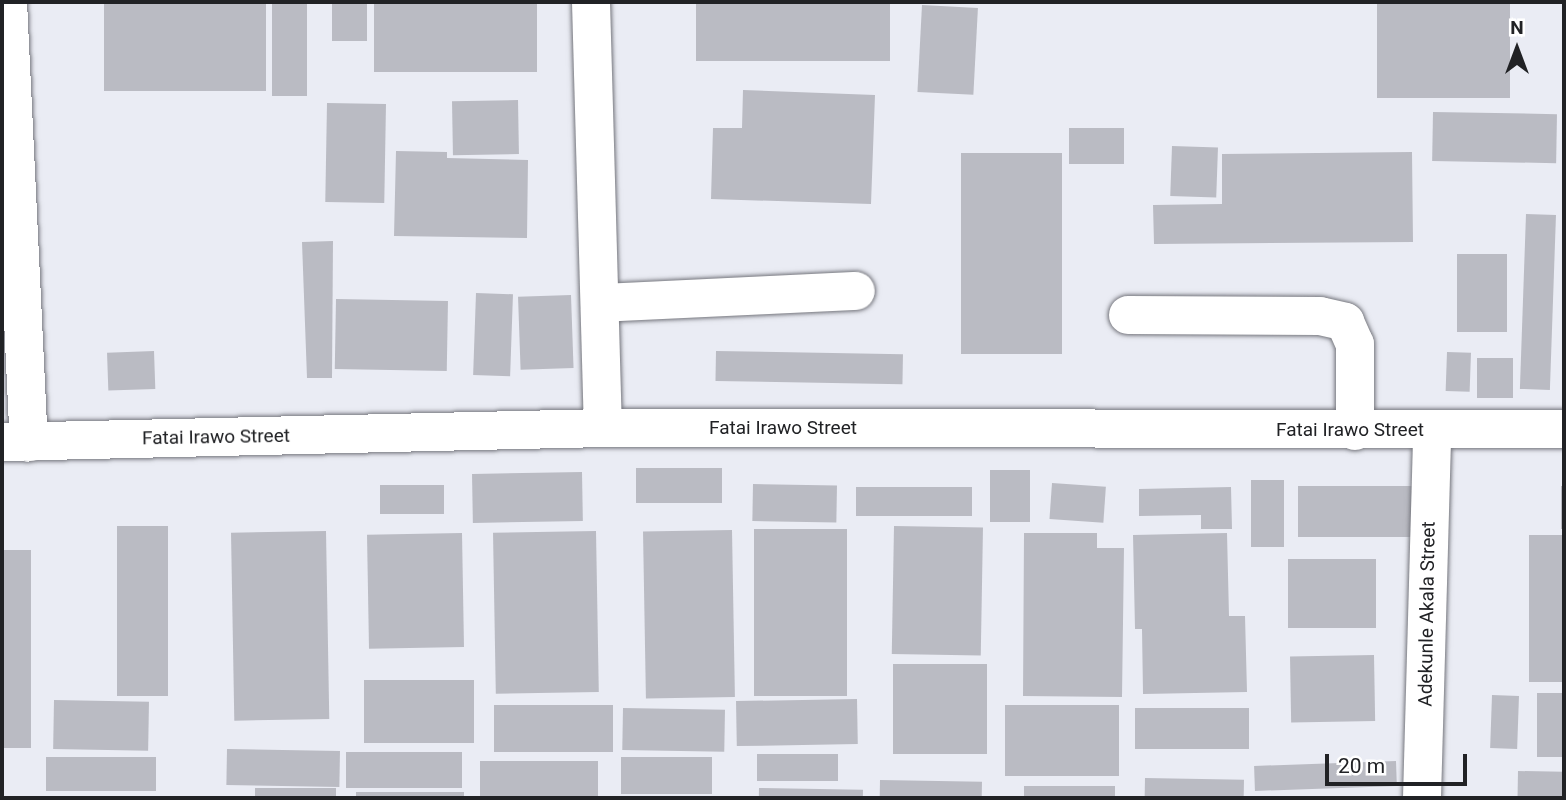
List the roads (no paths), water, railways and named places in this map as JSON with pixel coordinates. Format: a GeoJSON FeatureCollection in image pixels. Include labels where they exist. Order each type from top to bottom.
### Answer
{"type":"FeatureCollection","features":[{"type":"Feature","properties":{"kind":"street"},"geometry":{"type":"LineString","coordinates":[[8,2],[15,442]]}},
{"type":"Feature","properties":{"kind":"street"},"geometry":{"type":"LineString","coordinates":[[591,2],[603,428]]}},
{"type":"Feature","properties":{"kind":"street"},"geometry":{"type":"LineString","coordinates":[[601,303],[856,291]]}},
{"type":"Feature","properties":{"kind":"street"},"geometry":{"type":"LineString","coordinates":[[1128,315],[1320,316],[1345,322],[1355,344],[1355,431]]}},
{"type":"Feature","properties":{"kind":"street","name":"Fatai Irawo Street"},"geometry":{"type":"LineString","coordinates":[[15,442],[603,428],[1355,431],[1564,429]]}},
{"type":"Feature","properties":{"kind":"street","name":"Adekunle Akala Street"},"geometry":{"type":"LineString","coordinates":[[1422,798],[1432,430]]}}]}
